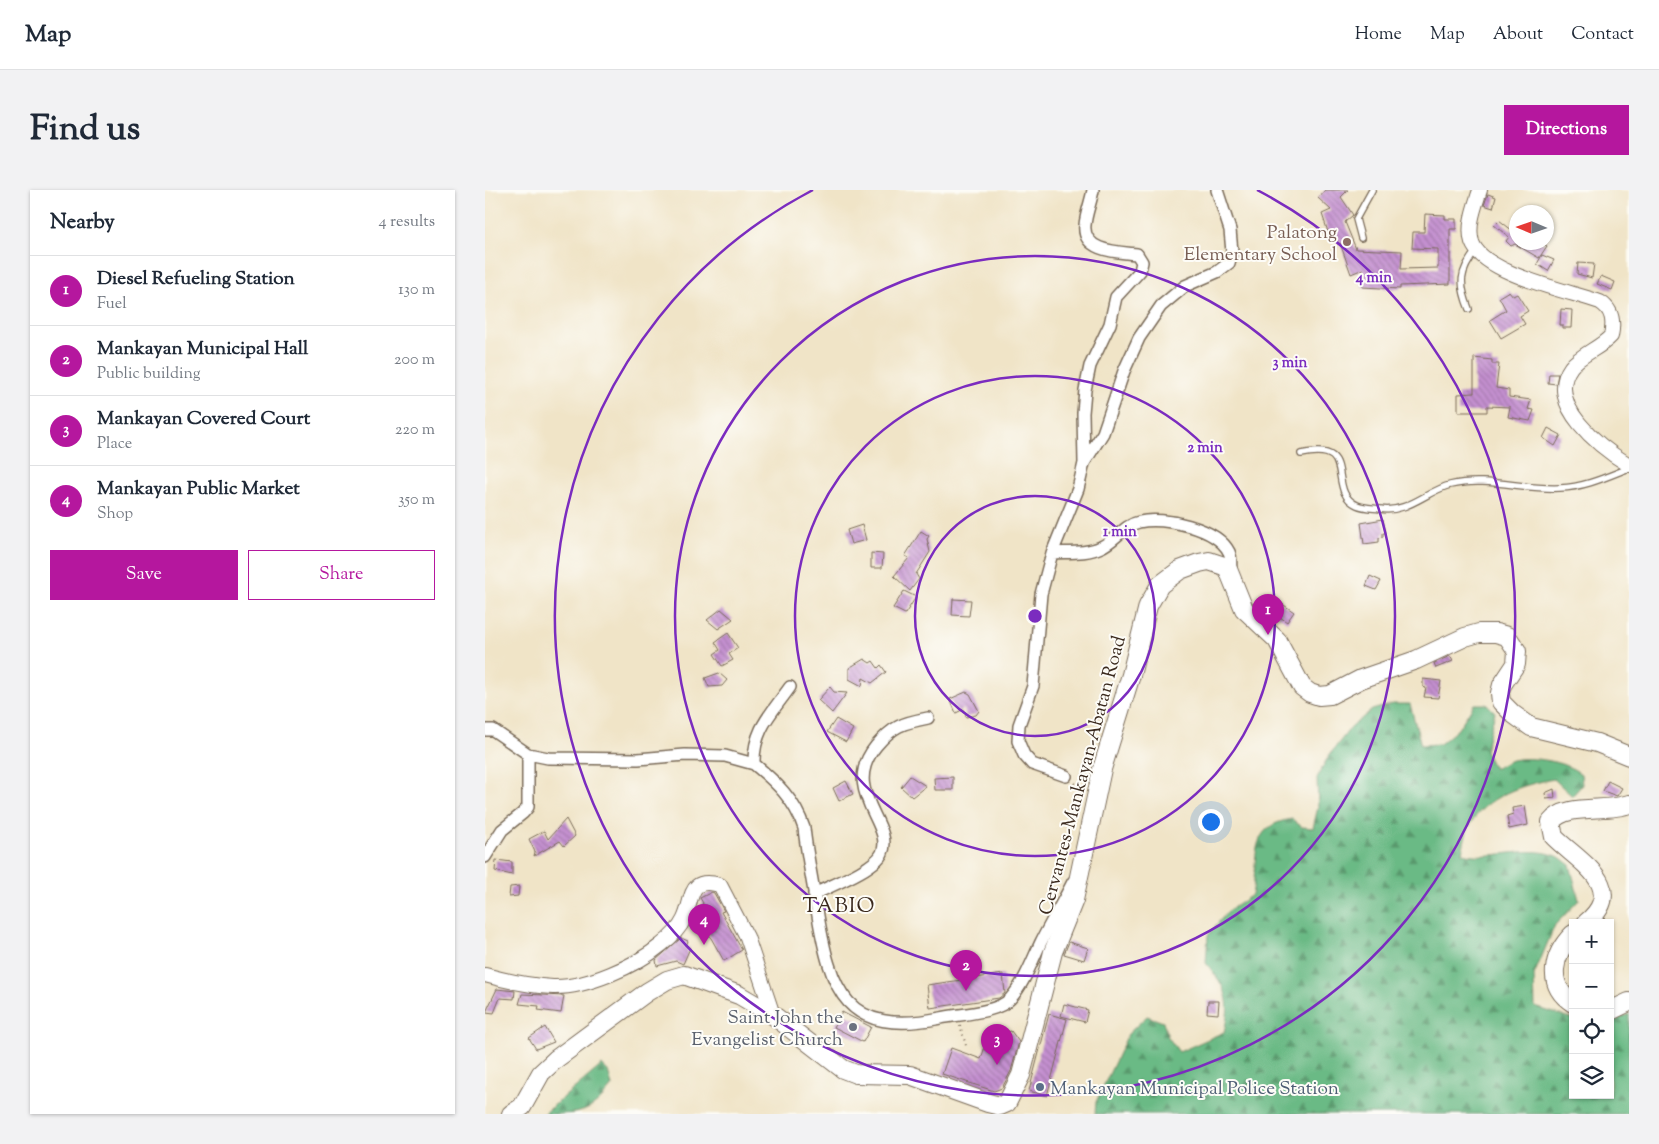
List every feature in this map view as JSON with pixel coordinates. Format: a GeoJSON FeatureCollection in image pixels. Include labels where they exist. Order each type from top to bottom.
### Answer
{"type":"FeatureCollection","features":[{"type":"Feature","properties":{"kind":"main road","name":"Cervantes-Mankayan-Abatan Road"},"geometry":{"type":"LineString","coordinates":[[511,1114],[522,1107],[541,1073],[556,1059],[612,1016],[667,980],[684,975],[697,978],[739,995],[773,1016],[843,1069],[855,1074],[910,1075],[1001,1110],[1012,1097],[1021,1075],[1051,960],[1074,900],[1102,769],[1131,675],[1148,606],[1154,593],[1170,575],[1199,562],[1216,562],[1231,571]]}},
{"type":"Feature","properties":{"kind":"main road"},"geometry":{"type":"LineString","coordinates":[[1231,571],[1236,593],[1245,609],[1277,640],[1302,687],[1310,693],[1319,696],[1330,695],[1361,679],[1416,660],[1465,637],[1479,633],[1496,633],[1507,636],[1517,650],[1516,664],[1500,689],[1500,698],[1504,705],[1531,727],[1597,743],[1629,756]]}},
{"type":"Feature","properties":{"kind":"main road"},"geometry":{"type":"LineString","coordinates":[[1592,919],[1605,908],[1609,898],[1608,885],[1598,871],[1554,838],[1551,822],[1557,814],[1568,811],[1605,810],[1629,804]]}},
{"type":"Feature","properties":{"kind":"main road"},"geometry":{"type":"LineString","coordinates":[[1569,938],[1562,945],[1555,961],[1554,979],[1559,990],[1569,999]]}},
{"type":"Feature","properties":{"kind":"main road"},"geometry":{"type":"LineString","coordinates":[[1614,1009],[1629,1002]]}},
{"type":"Feature","properties":{"kind":"street"},"geometry":{"type":"LineString","coordinates":[[1065,776],[1032,764],[1023,755],[1017,741],[1019,725],[1033,686],[1041,594],[1052,553],[1078,489],[1084,463],[1083,413],[1091,366],[1110,324],[1116,297],[1140,272],[1142,262],[1137,254],[1098,248],[1090,242],[1084,227],[1093,190]]}},
{"type":"Feature","properties":{"kind":"street"},"geometry":{"type":"LineString","coordinates":[[1084,463],[1103,433],[1139,338],[1161,306],[1185,286],[1217,272],[1229,263],[1232,252],[1230,230],[1217,190]]}},
{"type":"Feature","properties":{"kind":"street"},"geometry":{"type":"LineString","coordinates":[[1480,190],[1470,228],[1471,241],[1476,250],[1489,263],[1504,270],[1600,302],[1611,311],[1613,323],[1611,336],[1572,366],[1563,388],[1563,395],[1569,410],[1584,428],[1629,466]]}},
{"type":"Feature","properties":{"kind":"street"},"geometry":{"type":"LineString","coordinates":[[1052,553],[1085,551],[1101,547],[1138,522],[1157,520],[1193,527],[1214,535],[1228,550],[1231,571]]}},
{"type":"Feature","properties":{"kind":"street"},"geometry":{"type":"LineString","coordinates":[[754,764],[753,746],[759,732],[790,687]]}},
{"type":"Feature","properties":{"kind":"street"},"geometry":{"type":"LineString","coordinates":[[814,894],[870,865],[882,853],[883,838],[863,784],[864,764],[890,730],[906,722],[928,718]]}},
{"type":"Feature","properties":{"kind":"street"},"geometry":{"type":"LineString","coordinates":[[485,730],[493,730],[528,754],[548,758],[581,760],[638,759],[685,755],[725,756],[754,764],[784,791],[799,811],[804,828],[814,894],[830,970],[837,990],[852,1007],[870,1017],[891,1022],[933,1020],[996,1008],[1009,1001],[1031,965],[1083,865]]}},
{"type":"Feature","properties":{"kind":"street"},"geometry":{"type":"LineString","coordinates":[[485,857],[502,830],[523,814],[528,807],[528,754]]}},
{"type":"Feature","properties":{"kind":"street"},"geometry":{"type":"LineString","coordinates":[[485,975],[553,987],[581,982],[620,970],[634,964],[670,938],[685,917],[690,895],[695,887],[709,882],[720,885],[747,937],[773,1016]]}},
{"type":"Feature","properties":{"kind":"lane"},"geometry":{"type":"LineString","coordinates":[[1361,238],[1356,219],[1372,190]]}},
{"type":"Feature","properties":{"kind":"lane"},"geometry":{"type":"LineString","coordinates":[[1469,309],[1462,292],[1462,272],[1476,250]]}},
{"type":"Feature","properties":{"kind":"lane"},"geometry":{"type":"LineString","coordinates":[[1301,454],[1319,450],[1329,454],[1338,462],[1345,494],[1356,505],[1384,510],[1421,500],[1433,491],[1451,485],[1473,481],[1559,488],[1582,486],[1629,466]]}},
{"type":"Feature","properties":{"kind":"path"},"geometry":{"type":"LineString","coordinates":[[1065,776],[1095,802]]}},
{"type":"Feature","properties":{"kind":"path"},"geometry":{"type":"LineString","coordinates":[[957,1015],[967,1049]]}},
{"type":"Feature","properties":{"kind":"green space"},"geometry":{"type":"Polygon","coordinates":[[[1393,704],[1410,704],[1421,745],[1440,744],[1458,729],[1474,704],[1487,704],[1495,712],[1485,751],[1494,769],[1512,760],[1538,759],[1566,766],[1581,774],[1582,785],[1572,796],[1554,779],[1518,788],[1484,807],[1469,827],[1462,853],[1485,855],[1543,852],[1554,855],[1570,865],[1579,900],[1555,925],[1534,975],[1535,1007],[1569,1018],[1569,1099],[1614,1099],[1614,1020],[1629,1014],[1629,1114],[1095,1114],[1096,1102],[1128,1034],[1147,1016],[1163,1022],[1168,1037],[1179,1052],[1224,1032],[1228,1011],[1226,995],[1219,980],[1206,963],[1208,935],[1227,912],[1252,895],[1257,846],[1267,829],[1277,823],[1292,819],[1302,827],[1313,828],[1318,807],[1317,778],[1328,757],[1351,727],[1372,710],[1393,704]]]}},
{"type":"Feature","properties":{"kind":"green space"},"geometry":{"type":"Polygon","coordinates":[[[602,1065],[608,1071],[612,1086],[597,1102],[584,1111],[576,1113],[544,1114],[602,1065]]]}},
{"type":"Feature","properties":{"kind":"building"},"geometry":{"type":"Polygon","coordinates":[[[1325,190],[1348,190],[1341,197],[1353,215],[1345,222],[1356,249],[1402,251],[1401,269],[1438,268],[1438,249],[1412,248],[1413,232],[1424,232],[1425,214],[1445,215],[1445,219],[1456,219],[1456,229],[1450,229],[1450,284],[1400,286],[1400,289],[1362,287],[1363,269],[1351,274],[1340,243],[1338,244],[1336,239],[1332,240],[1328,232],[1322,214],[1331,210],[1318,198],[1325,190]]]}},
{"type":"Feature","properties":{"kind":"building"},"geometry":{"type":"Polygon","coordinates":[[[1488,194],[1496,197],[1493,208],[1484,205],[1488,194]]]}},
{"type":"Feature","properties":{"kind":"building"},"geometry":{"type":"Polygon","coordinates":[[[1499,220],[1509,228],[1509,237],[1494,225],[1499,220]]]}},
{"type":"Feature","properties":{"kind":"building"},"geometry":{"type":"Polygon","coordinates":[[[1525,250],[1544,250],[1539,258],[1525,250]]]}},
{"type":"Feature","properties":{"kind":"building"},"geometry":{"type":"Polygon","coordinates":[[[1542,255],[1554,260],[1548,271],[1537,264],[1542,255]]]}},
{"type":"Feature","properties":{"kind":"building"},"geometry":{"type":"Polygon","coordinates":[[[1578,263],[1594,264],[1592,278],[1577,274],[1578,263]]]}},
{"type":"Feature","properties":{"kind":"building"},"geometry":{"type":"Polygon","coordinates":[[[1601,276],[1615,282],[1612,290],[1597,284],[1601,276]]]}},
{"type":"Feature","properties":{"kind":"building"},"geometry":{"type":"Polygon","coordinates":[[[1509,291],[1513,296],[1517,294],[1528,311],[1520,316],[1525,324],[1501,338],[1490,320],[1506,310],[1499,297],[1509,291]]]}},
{"type":"Feature","properties":{"kind":"building"},"geometry":{"type":"Polygon","coordinates":[[[1561,309],[1572,310],[1571,328],[1563,328],[1563,325],[1560,325],[1561,309]]]}},
{"type":"Feature","properties":{"kind":"building"},"geometry":{"type":"Polygon","coordinates":[[[1474,358],[1492,360],[1492,364],[1499,364],[1496,388],[1509,390],[1509,397],[1531,400],[1528,409],[1534,410],[1530,421],[1508,417],[1510,407],[1487,406],[1487,412],[1458,412],[1458,394],[1474,393],[1474,358]]]}},
{"type":"Feature","properties":{"kind":"building"},"geometry":{"type":"Polygon","coordinates":[[[1549,374],[1558,374],[1556,384],[1548,383],[1549,374]]]}},
{"type":"Feature","properties":{"kind":"building"},"geometry":{"type":"Polygon","coordinates":[[[1548,428],[1561,435],[1555,446],[1543,438],[1548,428]]]}},
{"type":"Feature","properties":{"kind":"building"},"geometry":{"type":"Polygon","coordinates":[[[1383,519],[1386,533],[1383,533],[1383,537],[1379,538],[1379,542],[1364,544],[1361,523],[1383,519]]]}},
{"type":"Feature","properties":{"kind":"building"},"geometry":{"type":"Polygon","coordinates":[[[862,525],[866,540],[851,544],[847,530],[862,525]]]}},
{"type":"Feature","properties":{"kind":"building"},"geometry":{"type":"Polygon","coordinates":[[[921,531],[929,536],[927,539],[930,552],[916,574],[919,579],[910,591],[894,576],[909,558],[905,556],[921,531]]]}},
{"type":"Feature","properties":{"kind":"building"},"geometry":{"type":"Polygon","coordinates":[[[871,553],[883,554],[882,568],[871,568],[871,553]]]}},
{"type":"Feature","properties":{"kind":"building"},"geometry":{"type":"Polygon","coordinates":[[[1370,576],[1381,581],[1376,590],[1366,586],[1370,576]]]}},
{"type":"Feature","properties":{"kind":"building"},"geometry":{"type":"Polygon","coordinates":[[[904,591],[916,597],[905,614],[893,608],[904,591]]]}},
{"type":"Feature","properties":{"kind":"building"},"geometry":{"type":"Polygon","coordinates":[[[953,599],[971,600],[969,616],[952,615],[953,599]]]}},
{"type":"Feature","properties":{"kind":"building"},"geometry":{"type":"Polygon","coordinates":[[[1259,599],[1271,611],[1267,616],[1254,604],[1259,599]]]}},
{"type":"Feature","properties":{"kind":"building"},"geometry":{"type":"Polygon","coordinates":[[[1281,603],[1294,612],[1287,622],[1273,612],[1281,603]]]}},
{"type":"Feature","properties":{"kind":"building"},"geometry":{"type":"Polygon","coordinates":[[[721,609],[733,619],[718,629],[707,620],[721,609]]]}},
{"type":"Feature","properties":{"kind":"building"},"geometry":{"type":"Polygon","coordinates":[[[728,633],[738,648],[729,654],[733,660],[722,666],[714,654],[720,650],[715,642],[728,633]]]}},
{"type":"Feature","properties":{"kind":"building"},"geometry":{"type":"Polygon","coordinates":[[[1450,656],[1453,661],[1436,668],[1434,663],[1450,656]]]}},
{"type":"Feature","properties":{"kind":"building"},"geometry":{"type":"Polygon","coordinates":[[[864,659],[870,663],[873,661],[878,668],[881,665],[886,672],[872,683],[863,678],[862,686],[849,679],[849,668],[864,659]]]}},
{"type":"Feature","properties":{"kind":"building"},"geometry":{"type":"Polygon","coordinates":[[[719,673],[727,680],[722,686],[709,687],[705,678],[719,673]]]}},
{"type":"Feature","properties":{"kind":"building"},"geometry":{"type":"Polygon","coordinates":[[[1423,679],[1441,681],[1438,698],[1424,697],[1426,688],[1423,687],[1423,679]]]}},
{"type":"Feature","properties":{"kind":"building"},"geometry":{"type":"Polygon","coordinates":[[[830,687],[834,692],[847,693],[832,713],[818,700],[830,687]]]}},
{"type":"Feature","properties":{"kind":"building"},"geometry":{"type":"Polygon","coordinates":[[[966,692],[970,694],[979,711],[976,715],[966,717],[964,709],[956,713],[950,699],[966,692]]]}},
{"type":"Feature","properties":{"kind":"building"},"geometry":{"type":"Polygon","coordinates":[[[836,719],[853,729],[846,742],[827,732],[836,719]]]}},
{"type":"Feature","properties":{"kind":"building"},"geometry":{"type":"Polygon","coordinates":[[[910,776],[926,786],[912,797],[901,787],[910,776]]]}},
{"type":"Feature","properties":{"kind":"building"},"geometry":{"type":"Polygon","coordinates":[[[953,777],[953,790],[935,790],[934,778],[953,777]]]}},
{"type":"Feature","properties":{"kind":"building"},"geometry":{"type":"Polygon","coordinates":[[[846,781],[853,794],[839,801],[833,788],[846,781]]]}},
{"type":"Feature","properties":{"kind":"building"},"geometry":{"type":"Polygon","coordinates":[[[1608,781],[1622,788],[1617,796],[1603,791],[1608,781]]]}},
{"type":"Feature","properties":{"kind":"building"},"geometry":{"type":"Polygon","coordinates":[[[1554,789],[1555,798],[1546,799],[1545,793],[1554,789]]]}},
{"type":"Feature","properties":{"kind":"building"},"geometry":{"type":"Polygon","coordinates":[[[1525,806],[1528,825],[1509,829],[1507,816],[1513,814],[1512,808],[1525,806]]]}},
{"type":"Feature","properties":{"kind":"building"},"geometry":{"type":"Polygon","coordinates":[[[566,819],[575,836],[564,846],[560,841],[534,856],[535,852],[529,839],[544,831],[548,839],[566,819]]]}},
{"type":"Feature","properties":{"kind":"building"},"geometry":{"type":"Polygon","coordinates":[[[496,860],[512,862],[512,875],[495,871],[496,860]]]}},
{"type":"Feature","properties":{"kind":"building"},"geometry":{"type":"Polygon","coordinates":[[[519,886],[518,896],[509,897],[510,887],[519,886]]]}},
{"type":"Feature","properties":{"kind":"building"},"geometry":{"type":"Polygon","coordinates":[[[712,892],[724,911],[721,912],[742,950],[724,961],[698,915],[703,903],[700,898],[712,892]]]}},
{"type":"Feature","properties":{"kind":"building"},"geometry":{"type":"Polygon","coordinates":[[[681,938],[688,941],[686,946],[690,948],[683,964],[676,961],[657,966],[656,960],[681,938]]]}},
{"type":"Feature","properties":{"kind":"building"},"geometry":{"type":"Polygon","coordinates":[[[1069,942],[1088,948],[1084,960],[1064,954],[1069,942]]]}},
{"type":"Feature","properties":{"kind":"building"},"geometry":{"type":"Polygon","coordinates":[[[1003,974],[1005,993],[999,998],[930,1008],[927,985],[1003,974]]]}},
{"type":"Feature","properties":{"kind":"building"},"geometry":{"type":"Polygon","coordinates":[[[497,989],[515,991],[514,999],[500,998],[494,1013],[486,1012],[497,989]]]}},
{"type":"Feature","properties":{"kind":"building"},"geometry":{"type":"Polygon","coordinates":[[[522,994],[564,996],[561,1013],[538,1010],[539,1006],[519,1004],[522,994]]]}},
{"type":"Feature","properties":{"kind":"building"},"geometry":{"type":"Polygon","coordinates":[[[1208,1001],[1219,1001],[1218,1014],[1207,1013],[1208,1001]]]}},
{"type":"Feature","properties":{"kind":"building"},"geometry":{"type":"Polygon","coordinates":[[[1064,1004],[1088,1010],[1085,1022],[1061,1016],[1064,1004]]]}},
{"type":"Feature","properties":{"kind":"building","name":"Saint John the Evangelist Church"},"geometry":{"type":"Polygon","coordinates":[[[842,1012],[871,1027],[863,1042],[834,1027],[842,1012]]]}},
{"type":"Feature","properties":{"kind":"building"},"geometry":{"type":"Polygon","coordinates":[[[1049,1014],[1067,1019],[1047,1096],[1029,1091],[1049,1014]]]}},
{"type":"Feature","properties":{"kind":"building"},"geometry":{"type":"Polygon","coordinates":[[[545,1027],[554,1042],[536,1049],[529,1038],[545,1027]]]}},
{"type":"Feature","properties":{"kind":"building"},"geometry":{"type":"Polygon","coordinates":[[[1011,1031],[1019,1042],[1011,1071],[1002,1088],[994,1091],[942,1074],[951,1048],[981,1059],[988,1037],[1011,1031]]]}},
{"type":"Feature","properties":{"kind":"place","name":"Palatong Elementary School"},"geometry":{"type":"Point","coordinates":[1347,242]}},
{"type":"Feature","properties":{"kind":"place","name":"Diesel Refueling Station"},"geometry":{"type":"Point","coordinates":[1268,635]}},
{"type":"Feature","properties":{"kind":"place","name":"Mankayan Public Market"},"geometry":{"type":"Point","coordinates":[704,945]}},
{"type":"Feature","properties":{"kind":"place","name":"Mankayan Municipal Hall"},"geometry":{"type":"Point","coordinates":[966,991]}},
{"type":"Feature","properties":{"kind":"place","name":"Saint John the Evangelist Church"},"geometry":{"type":"Point","coordinates":[853,1027]}},
{"type":"Feature","properties":{"kind":"place","name":"Mankayan Covered Court"},"geometry":{"type":"Point","coordinates":[997,1065]}},
{"type":"Feature","properties":{"kind":"place","name":"Mankayan Municipal Police Station"},"geometry":{"type":"Point","coordinates":[1040,1087]}},
{"type":"Feature","properties":{"kind":"district","name":"TABIO"},"geometry":{"type":"Point","coordinates":[839,905]}}]}
